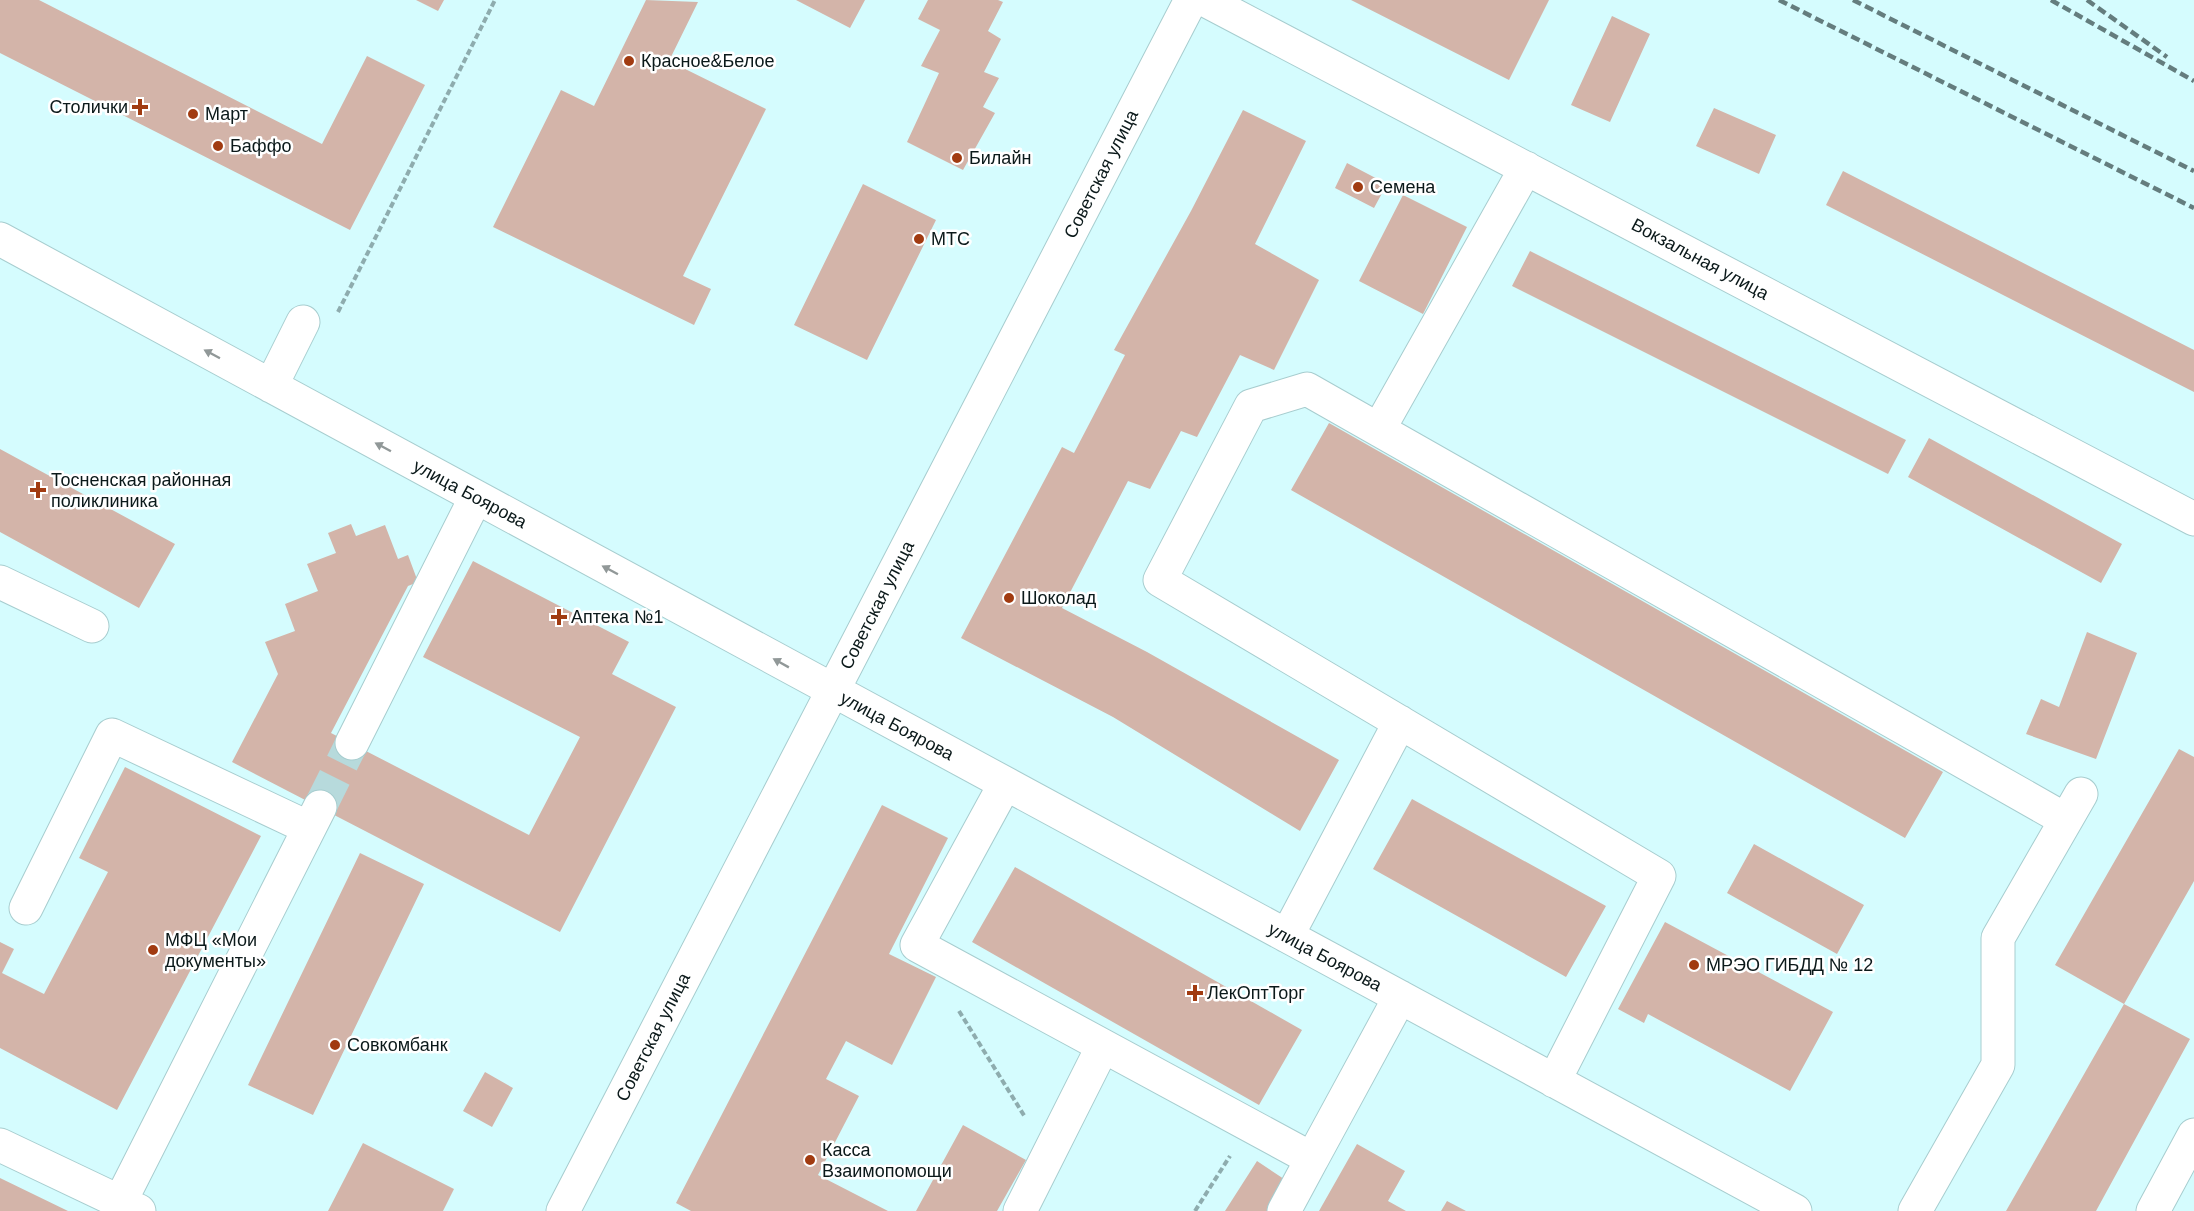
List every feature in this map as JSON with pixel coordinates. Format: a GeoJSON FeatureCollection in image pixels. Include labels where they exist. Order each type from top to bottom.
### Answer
{"type":"FeatureCollection","features":[{"type":"Feature","properties":{"kind":"street","name":"Советская улица"},"geometry":{"type":"LineString","coordinates":[[563,1211],[1191,0]]}},
{"type":"Feature","properties":{"kind":"street","name":"Вокзальная улица"},"geometry":{"type":"LineString","coordinates":[[1205,0],[2194,519]]}},
{"type":"Feature","properties":{"kind":"street"},"geometry":{"type":"LineString","coordinates":[[1379,429],[1526,168]]}},
{"type":"Feature","properties":{"kind":"street","name":"улица Боярова"},"geometry":{"type":"LineString","coordinates":[[0,239],[1795,1211]]}},
{"type":"Feature","properties":{"kind":"street"},"geometry":{"type":"LineString","coordinates":[[271,386],[303,322]]}},
{"type":"Feature","properties":{"kind":"street"},"geometry":{"type":"LineString","coordinates":[[1554,1081],[1659,876],[1160,580],[1251,406],[1307,389],[2074,807],[1998,938],[1998,1065],[1915,1211]]}},
{"type":"Feature","properties":{"kind":"street"},"geometry":{"type":"LineString","coordinates":[[352,743],[476,497]]}},
{"type":"Feature","properties":{"kind":"street"},"geometry":{"type":"LineString","coordinates":[[0,582],[92,626]]}},
{"type":"Feature","properties":{"kind":"street"},"geometry":{"type":"LineString","coordinates":[[1287,936],[1400,722]]}},
{"type":"Feature","properties":{"kind":"street"},"geometry":{"type":"LineString","coordinates":[[0,1145],[130,1206],[314,818],[112,735],[26,908]]}},
{"type":"Feature","properties":{"kind":"street"},"geometry":{"type":"LineString","coordinates":[[1005,784],[917,945],[1312,1159]]}},
{"type":"Feature","properties":{"kind":"street"},"geometry":{"type":"LineString","coordinates":[[1284,1211],[1400,997]]}},
{"type":"Feature","properties":{"kind":"street"},"geometry":{"type":"LineString","coordinates":[[1020,1211],[1103,1046]]}},
{"type":"Feature","properties":{"kind":"street"},"geometry":{"type":"LineString","coordinates":[[2154,1211],[2194,1135]]}},
{"type":"Feature","properties":{"kind":"path"},"geometry":{"type":"LineString","coordinates":[[337,315],[495,0]]}},
{"type":"Feature","properties":{"kind":"path"},"geometry":{"type":"LineString","coordinates":[[955,1004],[1049,1154]]}},
{"type":"Feature","properties":{"kind":"path"},"geometry":{"type":"LineString","coordinates":[[1195,1211],[1249,1125]]}},
{"type":"Feature","properties":{"kind":"building","name":"Март"},"geometry":{"type":"Polygon","coordinates":[[[0,0],[39,0],[322,144],[367,56],[425,85],[350,230],[0,53],[0,0]]]}},
{"type":"Feature","properties":{"kind":"building"},"geometry":{"type":"Polygon","coordinates":[[[416,0],[444,0],[438,11],[416,0]]]}},
{"type":"Feature","properties":{"kind":"building"},"geometry":{"type":"Polygon","coordinates":[[[646,0],[698,2],[669,61],[766,109],[683,276],[711,289],[694,325],[493,227],[561,90],[594,106],[646,0]]]}},
{"type":"Feature","properties":{"kind":"building"},"geometry":{"type":"Polygon","coordinates":[[[796,0],[865,0],[850,28],[796,0]]]}},
{"type":"Feature","properties":{"kind":"building"},"geometry":{"type":"Polygon","coordinates":[[[928,0],[998,0],[1003,2],[988,31],[1001,39],[984,72],[999,78],[983,107],[995,113],[963,170],[907,142],[939,73],[921,66],[940,30],[918,19],[928,0]]]}},
{"type":"Feature","properties":{"kind":"building"},"geometry":{"type":"Polygon","coordinates":[[[1351,0],[1549,0],[1509,80],[1351,0]]]}},
{"type":"Feature","properties":{"kind":"building"},"geometry":{"type":"Polygon","coordinates":[[[1612,16],[1650,34],[1610,122],[1571,105],[1612,16]]]}},
{"type":"Feature","properties":{"kind":"building"},"geometry":{"type":"Polygon","coordinates":[[[1714,108],[1776,135],[1759,174],[1696,146],[1714,108]]]}},
{"type":"Feature","properties":{"kind":"building"},"geometry":{"type":"Polygon","coordinates":[[[1243,110],[1306,141],[1255,244],[1319,280],[1274,370],[1240,355],[1197,437],[1181,431],[1150,489],[1128,481],[1062,608],[1147,652],[1339,760],[1300,831],[1113,717],[961,638],[1062,447],[1074,453],[1125,355],[1114,350],[1191,211],[1243,110]]]}},
{"type":"Feature","properties":{"kind":"building"},"geometry":{"type":"Polygon","coordinates":[[[1347,163],[1387,184],[1374,208],[1335,188],[1347,163]]]}},
{"type":"Feature","properties":{"kind":"building"},"geometry":{"type":"Polygon","coordinates":[[[1843,171],[2194,350],[2194,392],[1826,205],[1843,171]]]}},
{"type":"Feature","properties":{"kind":"building"},"geometry":{"type":"Polygon","coordinates":[[[863,184],[936,220],[867,360],[794,325],[863,184]]]}},
{"type":"Feature","properties":{"kind":"building"},"geometry":{"type":"Polygon","coordinates":[[[1403,195],[1467,227],[1423,314],[1359,281],[1403,195]]]}},
{"type":"Feature","properties":{"kind":"building"},"geometry":{"type":"Polygon","coordinates":[[[1530,251],[1906,440],[1888,474],[1512,286],[1530,251]]]}},
{"type":"Feature","properties":{"kind":"building"},"geometry":{"type":"Polygon","coordinates":[[[1329,423],[1943,772],[1905,838],[1291,490],[1329,423]]]}},
{"type":"Feature","properties":{"kind":"building"},"geometry":{"type":"Polygon","coordinates":[[[1929,438],[2122,544],[2101,583],[1908,477],[1929,438]]]}},
{"type":"Feature","properties":{"kind":"building","name":"Тосненская районная поликлиника"},"geometry":{"type":"Polygon","coordinates":[[[0,449],[175,544],[139,608],[0,532],[0,449]]]}},
{"type":"Feature","properties":{"kind":"building"},"geometry":{"type":"Polygon","coordinates":[[[351,524],[356,536],[385,525],[398,559],[408,555],[418,582],[408,586],[331,733],[529,835],[580,737],[423,657],[473,561],[629,642],[612,674],[676,707],[560,932],[232,762],[278,674],[265,642],[295,631],[285,604],[318,591],[307,564],[336,553],[328,533],[351,524]]]}},
{"type":"Feature","properties":{"kind":"building"},"geometry":{"type":"Polygon","coordinates":[[[2087,632],[2137,653],[2096,759],[2026,734],[2041,699],[2059,707],[2087,632]]]}},
{"type":"Feature","properties":{"kind":"building"},"geometry":{"type":"Polygon","coordinates":[[[2179,749],[2194,757],[2194,881],[2124,1004],[2055,965],[2179,749]]]}},
{"type":"Feature","properties":{"kind":"building"},"geometry":{"type":"Polygon","coordinates":[[[125,767],[261,836],[117,1110],[0,1048],[0,942],[14,949],[2,973],[44,994],[108,872],[79,858],[125,767]]]}},
{"type":"Feature","properties":{"kind":"building"},"geometry":{"type":"Polygon","coordinates":[[[1412,799],[1606,906],[1566,977],[1373,869],[1412,799]]]}},
{"type":"Feature","properties":{"kind":"building"},"geometry":{"type":"Polygon","coordinates":[[[882,805],[948,838],[889,954],[936,977],[892,1065],[846,1041],[826,1079],[859,1096],[818,1175],[888,1211],[691,1211],[676,1203],[882,805]]]}},
{"type":"Feature","properties":{"kind":"building"},"geometry":{"type":"Polygon","coordinates":[[[1754,844],[1864,905],[1837,954],[1727,893],[1754,844]]]}},
{"type":"Feature","properties":{"kind":"building"},"geometry":{"type":"Polygon","coordinates":[[[360,853],[424,884],[313,1115],[248,1085],[360,853]]]}},
{"type":"Feature","properties":{"kind":"building"},"geometry":{"type":"Polygon","coordinates":[[[1015,867],[1302,1030],[1259,1105],[972,942],[1015,867]]]}},
{"type":"Feature","properties":{"kind":"building","name":"МРЭО ГИБДД № 12"},"geometry":{"type":"Polygon","coordinates":[[[1665,922],[1833,1012],[1790,1091],[1648,1014],[1644,1023],[1618,1009],[1665,922]]]}},
{"type":"Feature","properties":{"kind":"building"},"geometry":{"type":"Polygon","coordinates":[[[2124,1004],[2190,1039],[2096,1211],[2006,1211],[2124,1004]]]}},
{"type":"Feature","properties":{"kind":"building"},"geometry":{"type":"Polygon","coordinates":[[[485,1072],[513,1088],[492,1127],[463,1111],[485,1072]]]}},
{"type":"Feature","properties":{"kind":"building"},"geometry":{"type":"Polygon","coordinates":[[[963,1125],[1026,1160],[997,1211],[916,1211],[963,1125]]]}},
{"type":"Feature","properties":{"kind":"building"},"geometry":{"type":"Polygon","coordinates":[[[363,1143],[454,1189],[443,1211],[328,1211],[363,1143]]]}},
{"type":"Feature","properties":{"kind":"building"},"geometry":{"type":"Polygon","coordinates":[[[1357,1144],[1405,1171],[1388,1201],[1406,1211],[1319,1211],[1357,1144]]]}},
{"type":"Feature","properties":{"kind":"building"},"geometry":{"type":"Polygon","coordinates":[[[1257,1161],[1290,1183],[1272,1211],[1225,1211],[1257,1161]]]}},
{"type":"Feature","properties":{"kind":"building"},"geometry":{"type":"Polygon","coordinates":[[[0,1178],[68,1211],[0,1211],[0,1178]]]}},
{"type":"Feature","properties":{"kind":"building"},"geometry":{"type":"Polygon","coordinates":[[[1447,1201],[1466,1211],[1441,1211],[1447,1201]]]}},
{"type":"Feature","properties":{"kind":"tunnel"},"geometry":{"type":"LineString","coordinates":[[320,807],[352,743]]}},
{"type":"Feature","properties":{"kind":"railway"},"geometry":{"type":"LineString","coordinates":[[1779,0],[2194,208]]}},
{"type":"Feature","properties":{"kind":"railway"},"geometry":{"type":"LineString","coordinates":[[1853,0],[2194,171]]}},
{"type":"Feature","properties":{"kind":"railway"},"geometry":{"type":"LineString","coordinates":[[2051,0],[2194,81]]}},
{"type":"Feature","properties":{"kind":"railway"},"geometry":{"type":"LineString","coordinates":[[2087,0],[2167,57]]}},
{"type":"Feature","properties":{"kind":"place","name":"Красное&Белое"},"geometry":{"type":"Point","coordinates":[629,61]}},
{"type":"Feature","properties":{"kind":"place","name":"Столички"},"geometry":{"type":"Point","coordinates":[140,107]}},
{"type":"Feature","properties":{"kind":"place","name":"Март"},"geometry":{"type":"Point","coordinates":[193,114]}},
{"type":"Feature","properties":{"kind":"place","name":"Баффо"},"geometry":{"type":"Point","coordinates":[218,146]}},
{"type":"Feature","properties":{"kind":"place","name":"Билайн"},"geometry":{"type":"Point","coordinates":[957,158]}},
{"type":"Feature","properties":{"kind":"place","name":"Семена"},"geometry":{"type":"Point","coordinates":[1358,187]}},
{"type":"Feature","properties":{"kind":"place","name":"МТС"},"geometry":{"type":"Point","coordinates":[919,239]}},
{"type":"Feature","properties":{"kind":"place","name":"Тосненская районная поликлиника"},"geometry":{"type":"Point","coordinates":[38,490]}},
{"type":"Feature","properties":{"kind":"place","name":"Шоколад"},"geometry":{"type":"Point","coordinates":[1009,598]}},
{"type":"Feature","properties":{"kind":"place","name":"Аптека №1"},"geometry":{"type":"Point","coordinates":[559,617]}},
{"type":"Feature","properties":{"kind":"place","name":"МФЦ «Мои документы»"},"geometry":{"type":"Point","coordinates":[153,950]}},
{"type":"Feature","properties":{"kind":"place","name":"МРЭО ГИБДД № 12"},"geometry":{"type":"Point","coordinates":[1694,965]}},
{"type":"Feature","properties":{"kind":"place","name":"ЛекОптТорг"},"geometry":{"type":"Point","coordinates":[1195,993]}},
{"type":"Feature","properties":{"kind":"place","name":"Совкомбанк"},"geometry":{"type":"Point","coordinates":[335,1045]}},
{"type":"Feature","properties":{"kind":"place","name":"Касса Взаимопомощи"},"geometry":{"type":"Point","coordinates":[810,1160]}}]}
